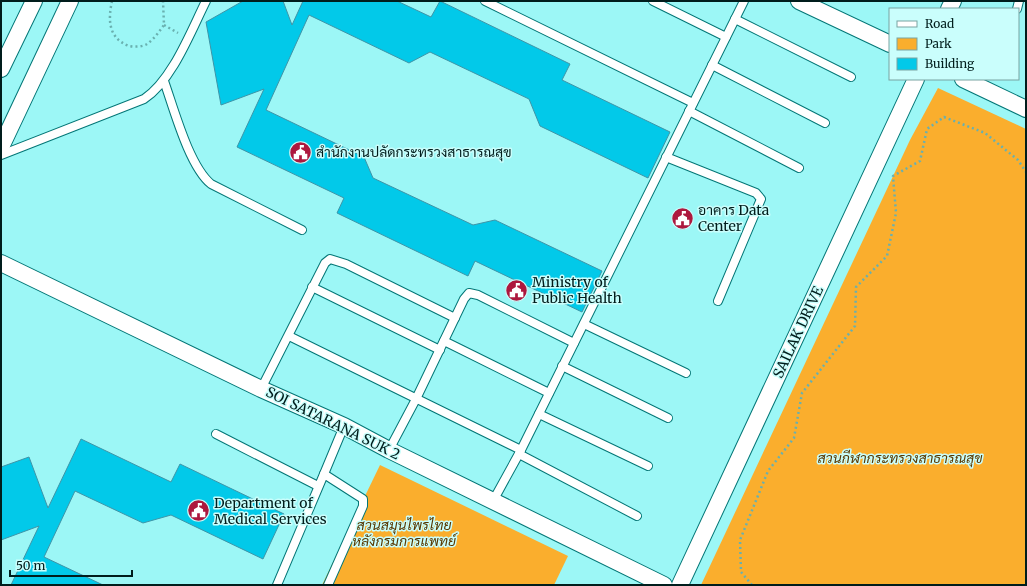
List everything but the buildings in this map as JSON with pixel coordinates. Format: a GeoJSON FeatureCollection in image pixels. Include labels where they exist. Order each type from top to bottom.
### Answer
{"type":"FeatureCollection","features":[{"type":"Feature","properties":{"kind":"street"},"geometry":{"type":"LineString","coordinates":[[1,69],[34,1]]}},
{"type":"Feature","properties":{"kind":"street"},"geometry":{"type":"LineString","coordinates":[[1,147],[70,1]]}},
{"type":"Feature","properties":{"kind":"street"},"geometry":{"type":"LineString","coordinates":[[799,1],[889,44]]}},
{"type":"Feature","properties":{"kind":"street","name":"SAILAK DRIVE"},"geometry":{"type":"LineString","coordinates":[[680,585],[916,80]]}},
{"type":"Feature","properties":{"kind":"street"},"geometry":{"type":"LineString","coordinates":[[968,80],[984,83],[1026,109]]}},
{"type":"Feature","properties":{"kind":"street","name":"SOI SATARANA SUK 2"},"geometry":{"type":"LineString","coordinates":[[1,263],[261,389],[344,426],[389,450],[664,585]]}},
{"type":"Feature","properties":{"kind":"lane"},"geometry":{"type":"LineString","coordinates":[[1,155],[144,99],[152,94],[164,81],[206,1]]}},
{"type":"Feature","properties":{"kind":"lane"},"geometry":{"type":"LineString","coordinates":[[485,1],[693,103]]}},
{"type":"Feature","properties":{"kind":"lane"},"geometry":{"type":"LineString","coordinates":[[653,1],[726,37]]}},
{"type":"Feature","properties":{"kind":"lane"},"geometry":{"type":"LineString","coordinates":[[493,501],[520,452],[744,1]]}},
{"type":"Feature","properties":{"kind":"lane"},"geometry":{"type":"LineString","coordinates":[[735,19],[851,77]]}},
{"type":"Feature","properties":{"kind":"lane"},"geometry":{"type":"LineString","coordinates":[[712,65],[825,123]]}},
{"type":"Feature","properties":{"kind":"lane"},"geometry":{"type":"LineString","coordinates":[[164,81],[192,155],[205,179],[211,184],[302,230]]}},
{"type":"Feature","properties":{"kind":"lane"},"geometry":{"type":"LineString","coordinates":[[689,111],[799,168]]}},
{"type":"Feature","properties":{"kind":"lane"},"geometry":{"type":"LineString","coordinates":[[666,157],[756,193],[761,199],[718,301]]}},
{"type":"Feature","properties":{"kind":"lane"},"geometry":{"type":"LineString","coordinates":[[261,389],[324,264],[330,259],[346,264],[455,318]]}},
{"type":"Feature","properties":{"kind":"lane"},"geometry":{"type":"LineString","coordinates":[[312,287],[440,350]]}},
{"type":"Feature","properties":{"kind":"lane"},"geometry":{"type":"LineString","coordinates":[[389,450],[416,399],[466,295],[472,292],[574,343]]}},
{"type":"Feature","properties":{"kind":"lane"},"geometry":{"type":"LineString","coordinates":[[584,324],[686,373]]}},
{"type":"Feature","properties":{"kind":"lane"},"geometry":{"type":"LineString","coordinates":[[289,336],[520,452],[637,516]]}},
{"type":"Feature","properties":{"kind":"lane"},"geometry":{"type":"LineString","coordinates":[[444,340],[549,393]]}},
{"type":"Feature","properties":{"kind":"lane"},"geometry":{"type":"LineString","coordinates":[[562,366],[668,418]]}},
{"type":"Feature","properties":{"kind":"lane"},"geometry":{"type":"LineString","coordinates":[[538,414],[648,466]]}},
{"type":"Feature","properties":{"kind":"lane"},"geometry":{"type":"LineString","coordinates":[[276,585],[344,426]]}},
{"type":"Feature","properties":{"kind":"lane"},"geometry":{"type":"LineString","coordinates":[[216,434],[318,486]]}},
{"type":"Feature","properties":{"kind":"lane"},"geometry":{"type":"LineString","coordinates":[[324,474],[363,499],[363,506],[328,585]]}},
{"type":"Feature","properties":{"kind":"path"},"geometry":{"type":"LineString","coordinates":[[112,1],[109,21],[112,33],[121,43],[133,47],[146,45],[164,25],[163,1]]}},
{"type":"Feature","properties":{"kind":"path"},"geometry":{"type":"LineString","coordinates":[[164,25],[187,38]]}},
{"type":"Feature","properties":{"kind":"path"},"geometry":{"type":"LineString","coordinates":[[752,585],[741,572],[740,540],[768,471],[794,438],[802,393],[855,326],[856,287],[888,256],[896,214],[893,176],[920,161],[927,129],[944,117],[986,133],[1018,160],[1026,172]]}},
{"type":"Feature","properties":{"kind":"green space","name":"สวนกีฬากระทรวงสาธารณสุข"},"geometry":{"type":"Polygon","coordinates":[[[938,88],[1026,129],[1026,585],[701,585],[910,140],[938,88]]]}},
{"type":"Feature","properties":{"kind":"green space","name":"สวนสมุนไพรไทย หลังกรมการแพทย์"},"geometry":{"type":"Polygon","coordinates":[[[380,465],[568,556],[554,585],[322,585],[380,465]]]}},
{"type":"Feature","properties":{"kind":"place","name":"สำนักงานปลัดกระทรวงสาธารณสุข"},"geometry":{"type":"Point","coordinates":[301,152]}},
{"type":"Feature","properties":{"kind":"place","name":"อาคาร Data Center"},"geometry":{"type":"Point","coordinates":[683,218]}},
{"type":"Feature","properties":{"kind":"place","name":"Ministry of Public Health"},"geometry":{"type":"Point","coordinates":[517,290]}},
{"type":"Feature","properties":{"kind":"place","name":"Department of Medical Services"},"geometry":{"type":"Point","coordinates":[198,511]}}]}
